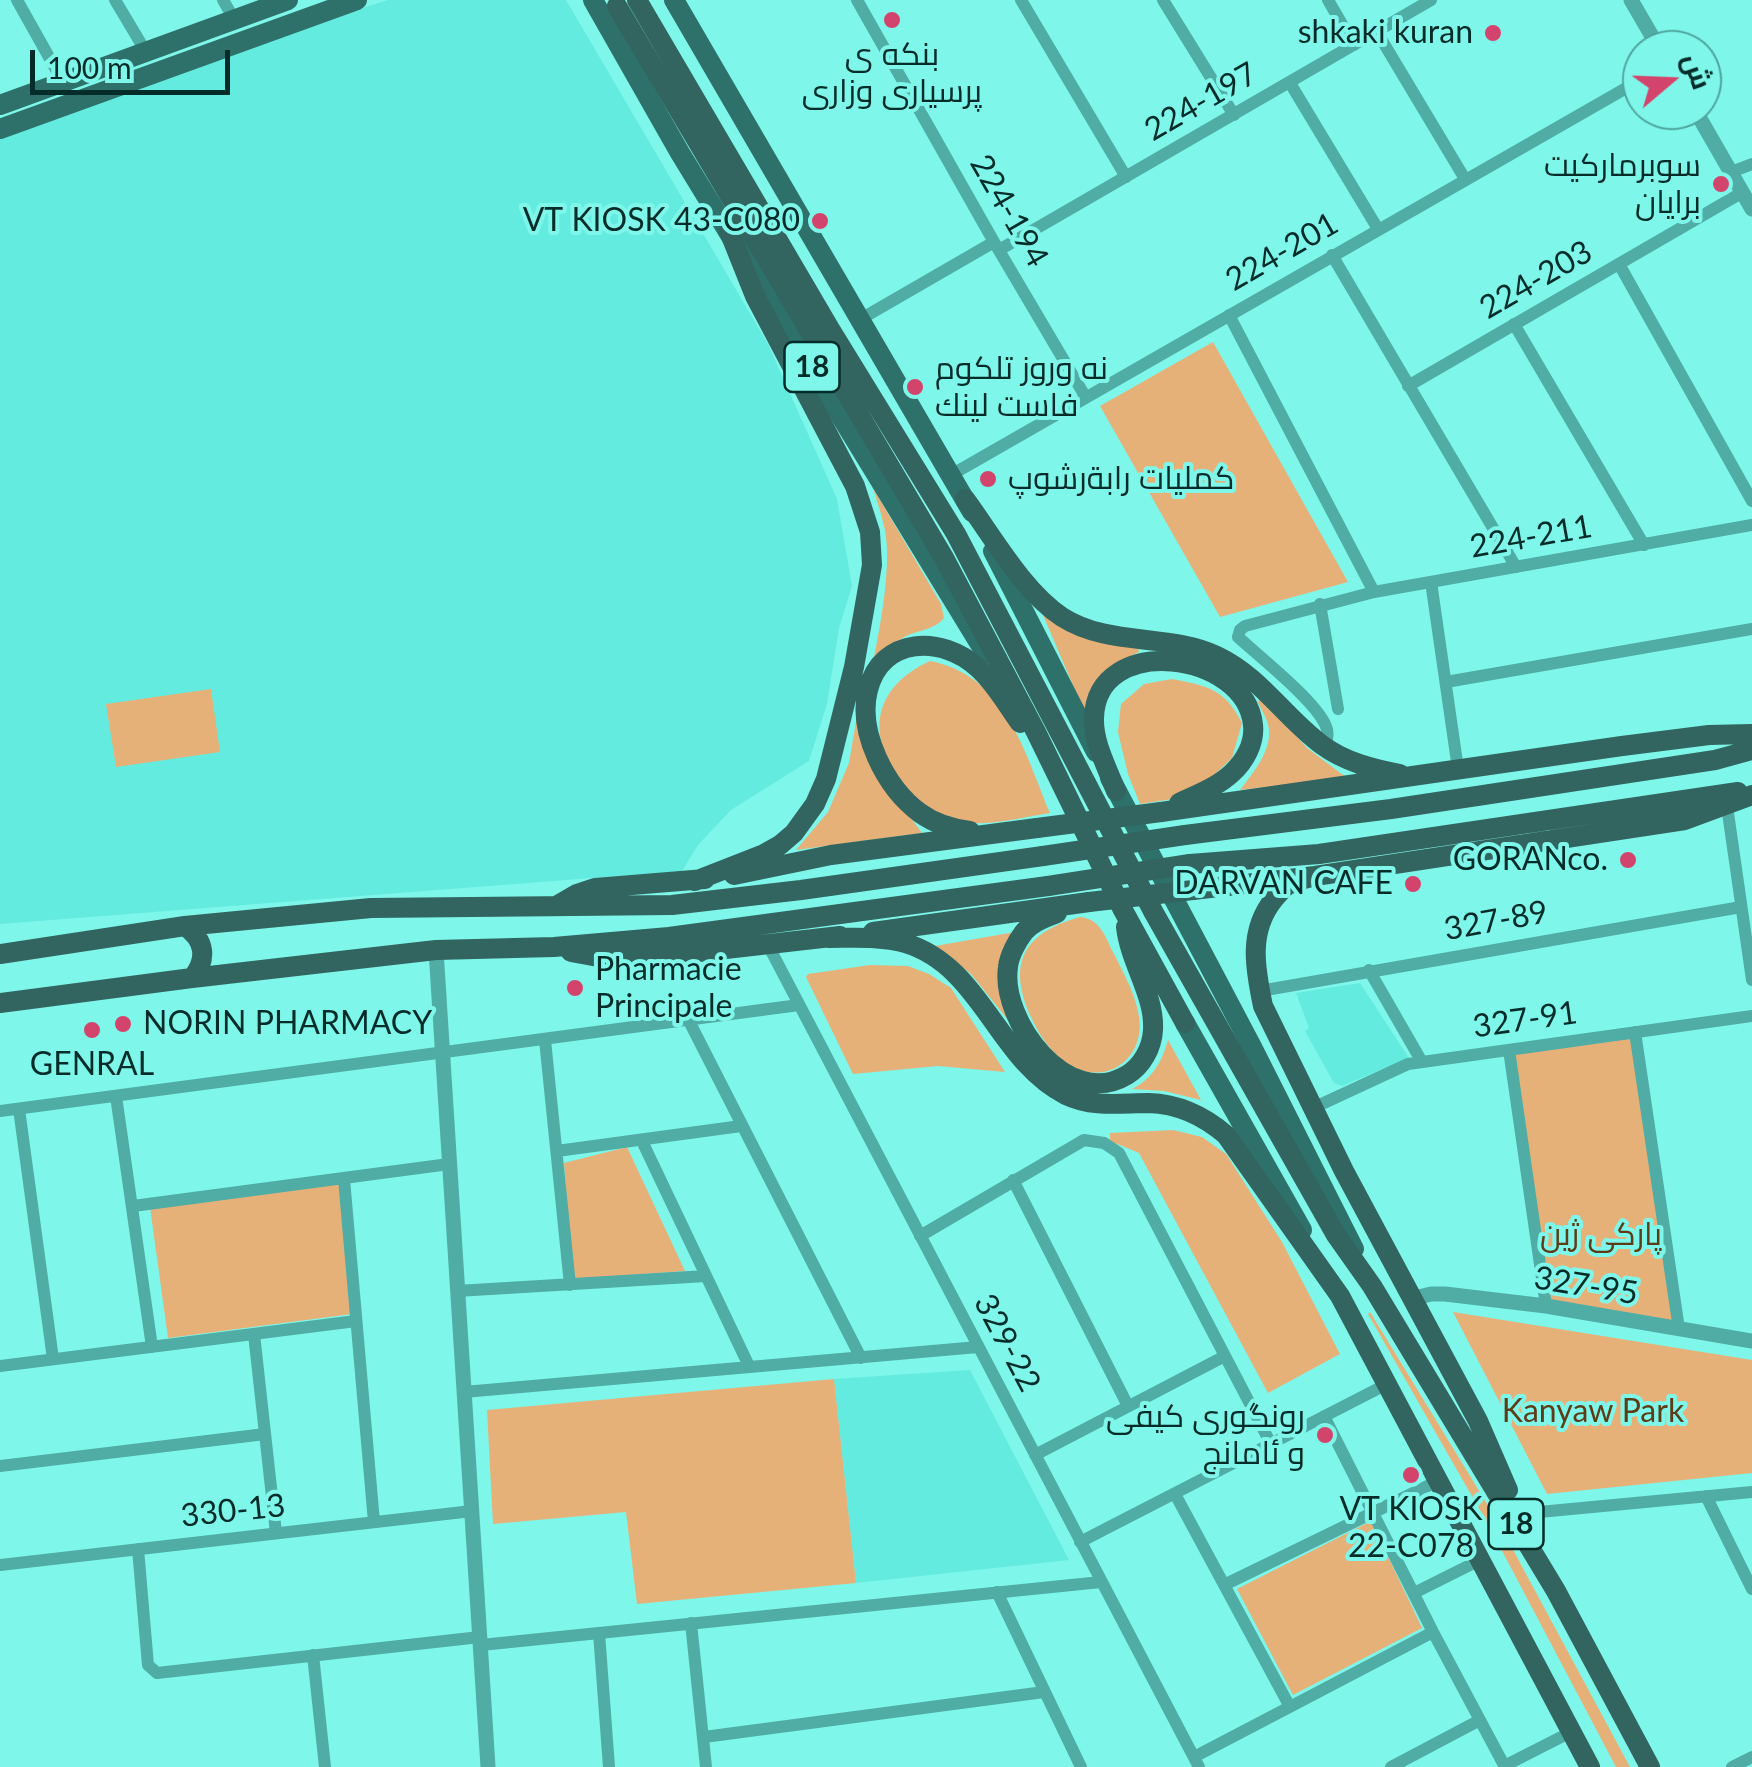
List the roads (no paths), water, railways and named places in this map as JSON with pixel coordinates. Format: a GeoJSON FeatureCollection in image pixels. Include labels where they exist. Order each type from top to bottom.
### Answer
{"type":"FeatureCollection","features":[{"type":"Feature","properties":{"kind":"highway"},"geometry":{"type":"LineString","coordinates":[[610,4],[933,539],[1056,772]]}},
{"type":"Feature","properties":{"kind":"highway","name":"18"},"geometry":{"type":"LineString","coordinates":[[610,4],[830,329],[956,534],[1154,912],[1326,1218],[1372,1286],[1556,1591],[1650,1767]]}},
{"type":"Feature","properties":{"kind":"highway"},"geometry":{"type":"LineString","coordinates":[[696,881],[772,850],[794,834],[815,804],[826,780],[854,667],[872,565],[870,532],[862,501],[755,296],[729,231]]}},
{"type":"Feature","properties":{"kind":"highway"},"geometry":{"type":"LineString","coordinates":[[965,499],[1020,575],[1064,618],[1096,632],[1183,645],[1223,659],[1266,690],[1324,747],[1366,766],[1417,776]]}},
{"type":"Feature","properties":{"kind":"highway"},"geometry":{"type":"LineString","coordinates":[[996,834],[938,823],[916,810],[898,792],[878,756],[867,721],[866,694],[881,664],[899,650],[920,644],[949,650],[966,659],[982,672],[1056,772]]}},
{"type":"Feature","properties":{"kind":"highway"},"geometry":{"type":"LineString","coordinates":[[1116,791],[1094,731],[1095,707],[1105,685],[1120,671],[1148,662],[1182,663],[1215,674],[1234,686],[1247,703],[1253,724],[1251,744],[1243,761],[1223,780],[1161,812]]}},
{"type":"Feature","properties":{"kind":"highway"},"geometry":{"type":"LineString","coordinates":[[557,906],[595,888],[696,881],[831,855],[1709,735],[1752,734]]}},
{"type":"Feature","properties":{"kind":"highway"},"geometry":{"type":"LineString","coordinates":[[0,954],[185,926],[370,908],[672,905],[801,890],[1410,806],[1715,760],[1752,750]]}},
{"type":"Feature","properties":{"kind":"highway","name":"18"},"geometry":{"type":"LineString","coordinates":[[1056,772],[1123,910],[1185,1023]]}},
{"type":"Feature","properties":{"kind":"highway"},"geometry":{"type":"LineString","coordinates":[[554,946],[584,956],[620,961],[1316,876],[1685,820],[1752,793]]}},
{"type":"Feature","properties":{"kind":"highway"},"geometry":{"type":"LineString","coordinates":[[0,1003],[436,950],[554,946],[669,936],[1190,864],[1319,854],[1752,793]]}},
{"type":"Feature","properties":{"kind":"highway"},"geometry":{"type":"LineString","coordinates":[[1316,876],[1284,887],[1264,910],[1254,949],[1264,1006],[1411,1300],[1478,1421],[1556,1591]]}},
{"type":"Feature","properties":{"kind":"highway"},"geometry":{"type":"LineString","coordinates":[[1089,902],[1030,926],[1020,938],[1008,967],[1011,998],[1032,1042],[1059,1070],[1085,1083],[1106,1084],[1131,1072],[1144,1058],[1152,1036],[1152,1011],[1130,954],[1123,910]]}},
{"type":"Feature","properties":{"kind":"highway"},"geometry":{"type":"LineString","coordinates":[[185,926],[203,950],[192,978]]}},
{"type":"Feature","properties":{"kind":"highway"},"geometry":{"type":"LineString","coordinates":[[828,938],[894,940],[934,957],[971,990],[1020,1058],[1064,1094],[1093,1104],[1176,1107],[1215,1126],[1236,1146],[1340,1296]]}},
{"type":"Feature","properties":{"kind":"highway","name":"18"},"geometry":{"type":"LineString","coordinates":[[1340,1296],[1590,1767]]}},
{"type":"Feature","properties":{"kind":"main road"},"geometry":{"type":"LineString","coordinates":[[0,105],[288,0]]}},
{"type":"Feature","properties":{"kind":"main road"},"geometry":{"type":"LineString","coordinates":[[0,130],[357,0]]}},
{"type":"Feature","properties":{"kind":"main road"},"geometry":{"type":"LineString","coordinates":[[674,0],[1016,592],[1372,1286]]}},
{"type":"Feature","properties":{"kind":"main road","name":"18"},"geometry":{"type":"LineString","coordinates":[[610,4],[680,153],[1036,732]]}},
{"type":"Feature","properties":{"kind":"main road"},"geometry":{"type":"LineString","coordinates":[[72,78],[91,95]]}},
{"type":"Feature","properties":{"kind":"main road","name":"18"},"geometry":{"type":"LineString","coordinates":[[1185,1023],[1340,1296]]}},
{"type":"Feature","properties":{"kind":"street"},"geometry":{"type":"LineString","coordinates":[[16,0],[72,78]]}},
{"type":"Feature","properties":{"kind":"street"},"geometry":{"type":"LineString","coordinates":[[115,0],[146,52]]}},
{"type":"Feature","properties":{"kind":"street"},"geometry":{"type":"LineString","coordinates":[[223,0],[234,19]]}},
{"type":"Feature","properties":{"kind":"street","name":"224-194"},"geometry":{"type":"LineString","coordinates":[[858,0],[1085,396]]}},
{"type":"Feature","properties":{"kind":"street"},"geometry":{"type":"LineString","coordinates":[[1021,0],[1126,177]]}},
{"type":"Feature","properties":{"kind":"street"},"geometry":{"type":"LineString","coordinates":[[1162,0],[1234,115]]}},
{"type":"Feature","properties":{"kind":"street"},"geometry":{"type":"LineString","coordinates":[[1328,0],[1354,45]]}},
{"type":"Feature","properties":{"kind":"street","name":"224-197"},"geometry":{"type":"LineString","coordinates":[[860,320],[1126,177],[1431,0]]}},
{"type":"Feature","properties":{"kind":"street"},"geometry":{"type":"LineString","coordinates":[[1632,0],[1649,30]]}},
{"type":"Feature","properties":{"kind":"street"},"geometry":{"type":"LineString","coordinates":[[1377,32],[1465,179]]}},
{"type":"Feature","properties":{"kind":"street"},"geometry":{"type":"LineString","coordinates":[[1290,82],[1378,229]]}},
{"type":"Feature","properties":{"kind":"street","name":"224-201"},"geometry":{"type":"LineString","coordinates":[[951,475],[1622,89]]}},
{"type":"Feature","properties":{"kind":"street"},"geometry":{"type":"LineString","coordinates":[[1707,130],[1752,209]]}},
{"type":"Feature","properties":{"kind":"street"},"geometry":{"type":"LineString","coordinates":[[1731,172],[1752,164]]}},
{"type":"Feature","properties":{"kind":"street","name":"224-203"},"geometry":{"type":"LineString","coordinates":[[1408,386],[1742,192]]}},
{"type":"Feature","properties":{"kind":"street"},"geometry":{"type":"LineString","coordinates":[[1332,255],[1516,567]]}},
{"type":"Feature","properties":{"kind":"street"},"geometry":{"type":"LineString","coordinates":[[1619,264],[1752,502]]}},
{"type":"Feature","properties":{"kind":"street"},"geometry":{"type":"LineString","coordinates":[[1229,314],[1374,592]]}},
{"type":"Feature","properties":{"kind":"street"},"geometry":{"type":"LineString","coordinates":[[1514,324],[1644,545]]}},
{"type":"Feature","properties":{"kind":"street","name":"224-211"},"geometry":{"type":"LineString","coordinates":[[1324,747],[1328,730],[1324,720],[1238,637],[1245,626],[1374,592],[1752,525]]}},
{"type":"Feature","properties":{"kind":"street"},"geometry":{"type":"LineString","coordinates":[[1431,582],[1458,769]]}},
{"type":"Feature","properties":{"kind":"street"},"geometry":{"type":"LineString","coordinates":[[1320,604],[1338,709]]}},
{"type":"Feature","properties":{"kind":"street"},"geometry":{"type":"LineString","coordinates":[[1446,682],[1752,629]]}},
{"type":"Feature","properties":{"kind":"street"},"geometry":{"type":"LineString","coordinates":[[1727,806],[1752,980]]}},
{"type":"Feature","properties":{"kind":"street","name":"327-89"},"geometry":{"type":"LineString","coordinates":[[1260,991],[1741,906]]}},
{"type":"Feature","properties":{"kind":"street","name":"329-22"},"geometry":{"type":"LineString","coordinates":[[768,945],[1196,1762]]}},
{"type":"Feature","properties":{"kind":"street"},"geometry":{"type":"LineString","coordinates":[[436,950],[481,1641],[483,1766]]}},
{"type":"Feature","properties":{"kind":"street"},"geometry":{"type":"LineString","coordinates":[[1370,970],[1422,1062]]}},
{"type":"Feature","properties":{"kind":"street"},"geometry":{"type":"LineString","coordinates":[[0,1111],[799,1005]]}},
{"type":"Feature","properties":{"kind":"street","name":"327-91"},"geometry":{"type":"LineString","coordinates":[[1314,1108],[1408,1064],[1752,1016]]}},
{"type":"Feature","properties":{"kind":"street"},"geometry":{"type":"LineString","coordinates":[[689,1021],[861,1358]]}},
{"type":"Feature","properties":{"kind":"street"},"geometry":{"type":"LineString","coordinates":[[1635,1032],[1679,1329]]}},
{"type":"Feature","properties":{"kind":"street"},"geometry":{"type":"LineString","coordinates":[[546,1040],[570,1285]]}},
{"type":"Feature","properties":{"kind":"street"},"geometry":{"type":"LineString","coordinates":[[1509,1050],[1546,1306]]}},
{"type":"Feature","properties":{"kind":"street"},"geometry":{"type":"LineString","coordinates":[[116,1096],[152,1347]]}},
{"type":"Feature","properties":{"kind":"street"},"geometry":{"type":"LineString","coordinates":[[19,1109],[53,1360]]}},
{"type":"Feature","properties":{"kind":"street"},"geometry":{"type":"LineString","coordinates":[[556,1151],[742,1126]]}},
{"type":"Feature","properties":{"kind":"street"},"geometry":{"type":"LineString","coordinates":[[920,1236],[1084,1140],[1104,1143],[1119,1153],[1271,1444]]}},
{"type":"Feature","properties":{"kind":"street"},"geometry":{"type":"LineString","coordinates":[[642,1141],[749,1366]]}},
{"type":"Feature","properties":{"kind":"street"},"geometry":{"type":"LineString","coordinates":[[132,1206],[449,1164]]}},
{"type":"Feature","properties":{"kind":"street"},"geometry":{"type":"LineString","coordinates":[[344,1179],[374,1522]]}},
{"type":"Feature","properties":{"kind":"street"},"geometry":{"type":"LineString","coordinates":[[1012,1180],[1128,1406]]}},
{"type":"Feature","properties":{"kind":"street"},"geometry":{"type":"LineString","coordinates":[[458,1290],[706,1276]]}},
{"type":"Feature","properties":{"kind":"street","name":"327-95"},"geometry":{"type":"LineString","coordinates":[[1411,1300],[1439,1293],[1546,1306],[1752,1341]]}},
{"type":"Feature","properties":{"kind":"street"},"geometry":{"type":"LineString","coordinates":[[0,1366],[356,1321]]}},
{"type":"Feature","properties":{"kind":"street"},"geometry":{"type":"LineString","coordinates":[[254,1334],[276,1533]]}},
{"type":"Feature","properties":{"kind":"street"},"geometry":{"type":"LineString","coordinates":[[464,1392],[978,1347]]}},
{"type":"Feature","properties":{"kind":"street"},"geometry":{"type":"LineString","coordinates":[[1035,1456],[1224,1356]]}},
{"type":"Feature","properties":{"kind":"street"},"geometry":{"type":"LineString","coordinates":[[1080,1542],[1386,1384]]}},
{"type":"Feature","properties":{"kind":"street"},"geometry":{"type":"LineString","coordinates":[[1324,1416],[1504,1766],[1571,1732]]}},
{"type":"Feature","properties":{"kind":"street"},"geometry":{"type":"LineString","coordinates":[[0,1466],[265,1434]]}},
{"type":"Feature","properties":{"kind":"street"},"geometry":{"type":"LineString","coordinates":[[1224,1585],[1438,1480]]}},
{"type":"Feature","properties":{"kind":"street"},"geometry":{"type":"LineString","coordinates":[[1518,1514],[1752,1492]]}},
{"type":"Feature","properties":{"kind":"street"},"geometry":{"type":"LineString","coordinates":[[1175,1494],[1290,1707]]}},
{"type":"Feature","properties":{"kind":"street"},"geometry":{"type":"LineString","coordinates":[[1706,1496],[1752,1589]]}},
{"type":"Feature","properties":{"kind":"street","name":"330-13"},"geometry":{"type":"LineString","coordinates":[[0,1564],[472,1511]]}},
{"type":"Feature","properties":{"kind":"street"},"geometry":{"type":"LineString","coordinates":[[138,1549],[148,1665],[157,1673],[313,1654],[599,1632],[1101,1582]]}},
{"type":"Feature","properties":{"kind":"street"},"geometry":{"type":"LineString","coordinates":[[1414,1593],[1480,1560]]}},
{"type":"Feature","properties":{"kind":"street"},"geometry":{"type":"LineString","coordinates":[[997,1592],[1081,1767]]}},
{"type":"Feature","properties":{"kind":"street"},"geometry":{"type":"LineString","coordinates":[[691,1623],[706,1767]]}},
{"type":"Feature","properties":{"kind":"street"},"geometry":{"type":"LineString","coordinates":[[599,1632],[609,1767]]}},
{"type":"Feature","properties":{"kind":"street"},"geometry":{"type":"LineString","coordinates":[[1196,1762],[1290,1707],[1433,1632]]}},
{"type":"Feature","properties":{"kind":"street"},"geometry":{"type":"LineString","coordinates":[[313,1654],[324,1767]]}},
{"type":"Feature","properties":{"kind":"street"},"geometry":{"type":"LineString","coordinates":[[704,1737],[1044,1692]]}},
{"type":"Feature","properties":{"kind":"street"},"geometry":{"type":"LineString","coordinates":[[1390,1767],[1480,1720]]}},
{"type":"Feature","properties":{"kind":"street"},"geometry":{"type":"LineString","coordinates":[[1732,1767],[1752,1756]]}},
{"type":"Feature","properties":{"kind":"place","name":"بنكه ى پرسيارى وزارى"},"geometry":{"type":"Point","coordinates":[892,20]}},
{"type":"Feature","properties":{"kind":"place","name":"shkaki kuran"},"geometry":{"type":"Point","coordinates":[1493,33]}},
{"type":"Feature","properties":{"kind":"place","name":"سوبرماركيت برايان"},"geometry":{"type":"Point","coordinates":[1721,184]}},
{"type":"Feature","properties":{"kind":"place","name":"VT KIOSK 43-C080"},"geometry":{"type":"Point","coordinates":[820,221]}},
{"type":"Feature","properties":{"kind":"place","name":"نه وروز تلكوم فاست لينك"},"geometry":{"type":"Point","coordinates":[915,387]}},
{"type":"Feature","properties":{"kind":"place","name":"کملیات رابةرشوپ"},"geometry":{"type":"Point","coordinates":[988,479]}},
{"type":"Feature","properties":{"kind":"place","name":"GORANco."},"geometry":{"type":"Point","coordinates":[1628,860]}},
{"type":"Feature","properties":{"kind":"place","name":"DARVAN CAFE"},"geometry":{"type":"Point","coordinates":[1413,884]}},
{"type":"Feature","properties":{"kind":"place","name":"Pharmacie Principale"},"geometry":{"type":"Point","coordinates":[575,988]}},
{"type":"Feature","properties":{"kind":"place","name":"NORIN PHARMACY"},"geometry":{"type":"Point","coordinates":[123,1024]}},
{"type":"Feature","properties":{"kind":"place","name":"GENRAL"},"geometry":{"type":"Point","coordinates":[92,1030]}},
{"type":"Feature","properties":{"kind":"place","name":"رونگورى كيفى و ئامانج"},"geometry":{"type":"Point","coordinates":[1325,1435]}},
{"type":"Feature","properties":{"kind":"place","name":"VT KIOSK 22-C078"},"geometry":{"type":"Point","coordinates":[1411,1475]}},
{"type":"Feature","properties":{"kind":"park label","name":"پارکی ژین"},"geometry":{"type":"Point","coordinates":[1601,1235]}},
{"type":"Feature","properties":{"kind":"park label","name":"Kanyaw Park"},"geometry":{"type":"Point","coordinates":[1593,1412]}}]}
